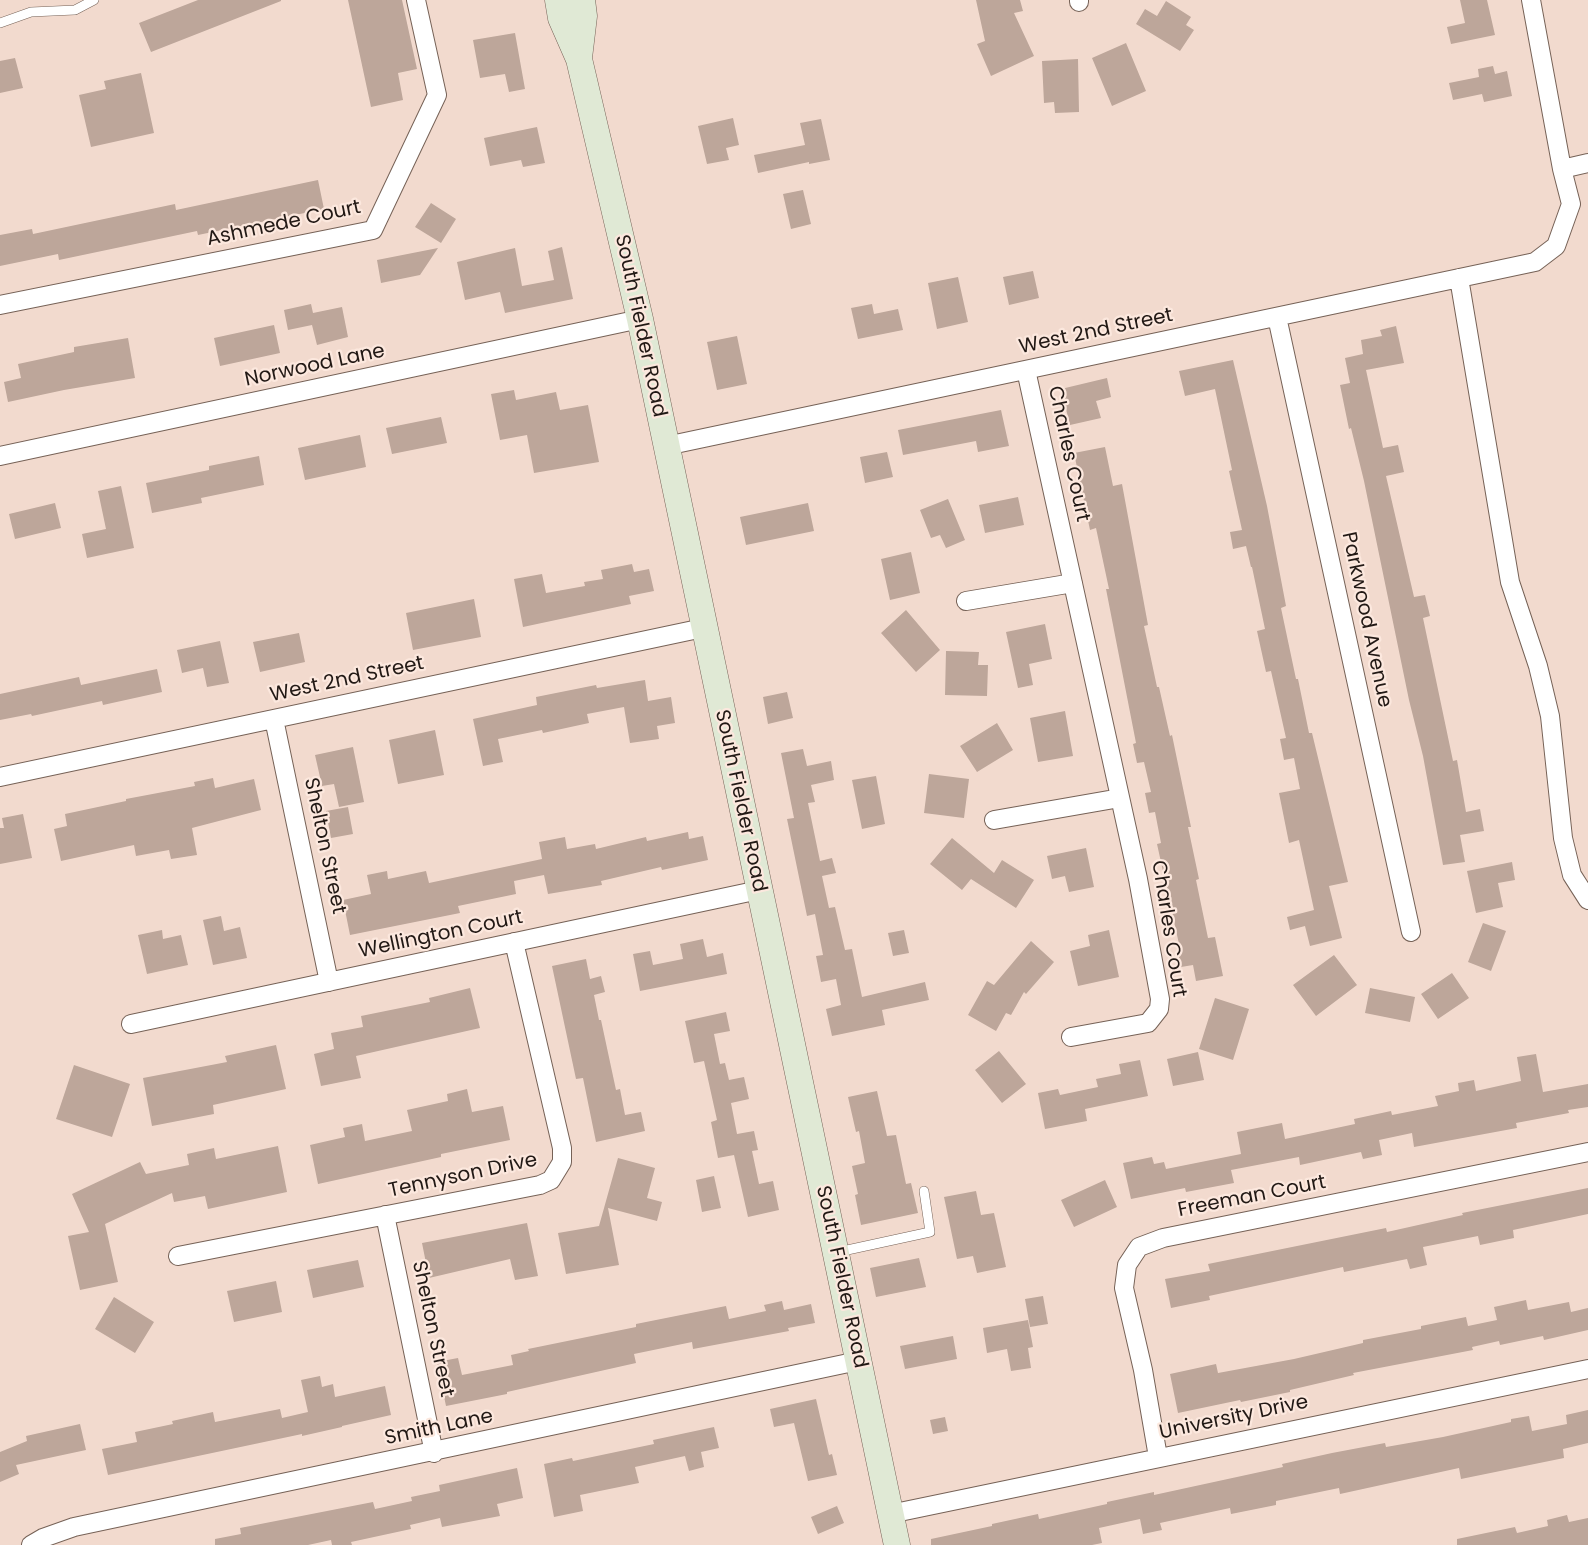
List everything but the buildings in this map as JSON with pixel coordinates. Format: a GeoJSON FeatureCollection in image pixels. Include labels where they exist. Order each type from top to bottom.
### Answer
{"type":"FeatureCollection","features":[{"type":"Feature","properties":{"kind":"main road","name":"South Fielder Road"},"geometry":{"type":"LineString","coordinates":[[558,0],[561,18],[579,59],[640,319],[897,1545]]}},
{"type":"Feature","properties":{"kind":"main road","name":"South Fielder Road"},"geometry":{"type":"LineString","coordinates":[[579,59],[584,16],[582,0]]}},
{"type":"Feature","properties":{"kind":"street","name":"Ashmede Court"},"geometry":{"type":"LineString","coordinates":[[0,305],[373,230],[437,95],[416,0]]}},
{"type":"Feature","properties":{"kind":"street"},"geometry":{"type":"LineString","coordinates":[[1531,0],[1562,169],[1588,163]]}},
{"type":"Feature","properties":{"kind":"street","name":"West 2nd Street"},"geometry":{"type":"LineString","coordinates":[[666,446],[1535,262],[1556,246],[1571,204],[1562,169]]}},
{"type":"Feature","properties":{"kind":"street"},"geometry":{"type":"LineString","coordinates":[[1459,278],[1510,582],[1538,666],[1550,716],[1563,838],[1572,875],[1588,900]]}},
{"type":"Feature","properties":{"kind":"street","name":"Parkwood Avenue"},"geometry":{"type":"LineString","coordinates":[[1277,317],[1411,932]]}},
{"type":"Feature","properties":{"kind":"street","name":"Norwood Lane"},"geometry":{"type":"LineString","coordinates":[[0,456],[640,319]]}},
{"type":"Feature","properties":{"kind":"street","name":"Charles Court"},"geometry":{"type":"LineString","coordinates":[[1026,370],[1120,798],[1160,999],[1159,1009],[1148,1023],[1071,1037]]}},
{"type":"Feature","properties":{"kind":"street"},"geometry":{"type":"LineString","coordinates":[[966,601],[1073,583]]}},
{"type":"Feature","properties":{"kind":"street","name":"West 2nd Street"},"geometry":{"type":"LineString","coordinates":[[0,777],[703,628]]}},
{"type":"Feature","properties":{"kind":"street","name":"Shelton Street"},"geometry":{"type":"LineString","coordinates":[[274,719],[329,982]]}},
{"type":"Feature","properties":{"kind":"street"},"geometry":{"type":"LineString","coordinates":[[994,820],[1120,798]]}},
{"type":"Feature","properties":{"kind":"street","name":"Wellington Court"},"geometry":{"type":"LineString","coordinates":[[131,1024],[759,890]]}},
{"type":"Feature","properties":{"kind":"street","name":"Tennyson Drive"},"geometry":{"type":"LineString","coordinates":[[178,1256],[540,1185],[551,1180],[562,1162],[562,1148],[514,942]]}},
{"type":"Feature","properties":{"kind":"street","name":"Freeman Court"},"geometry":{"type":"LineString","coordinates":[[1158,1457],[1143,1370],[1124,1288],[1127,1265],[1139,1247],[1163,1238],[1588,1152]]}},
{"type":"Feature","properties":{"kind":"street","name":"Shelton Street"},"geometry":{"type":"LineString","coordinates":[[385,1215],[434,1453]]}},
{"type":"Feature","properties":{"kind":"street","name":"Smith Lane"},"geometry":{"type":"LineString","coordinates":[[31,1545],[43,1538],[74,1527],[434,1453],[858,1361]]}},
{"type":"Feature","properties":{"kind":"street","name":"University Drive"},"geometry":{"type":"LineString","coordinates":[[890,1514],[1588,1369]]}},
{"type":"Feature","properties":{"kind":"lane"},"geometry":{"type":"LineString","coordinates":[[71,0],[75,10]]}},
{"type":"Feature","properties":{"kind":"lane"},"geometry":{"type":"LineString","coordinates":[[0,23],[31,12],[75,10],[94,0]]}},
{"type":"Feature","properties":{"kind":"lane"},"geometry":{"type":"LineString","coordinates":[[836,1253],[930,1232],[924,1191]]}}]}
